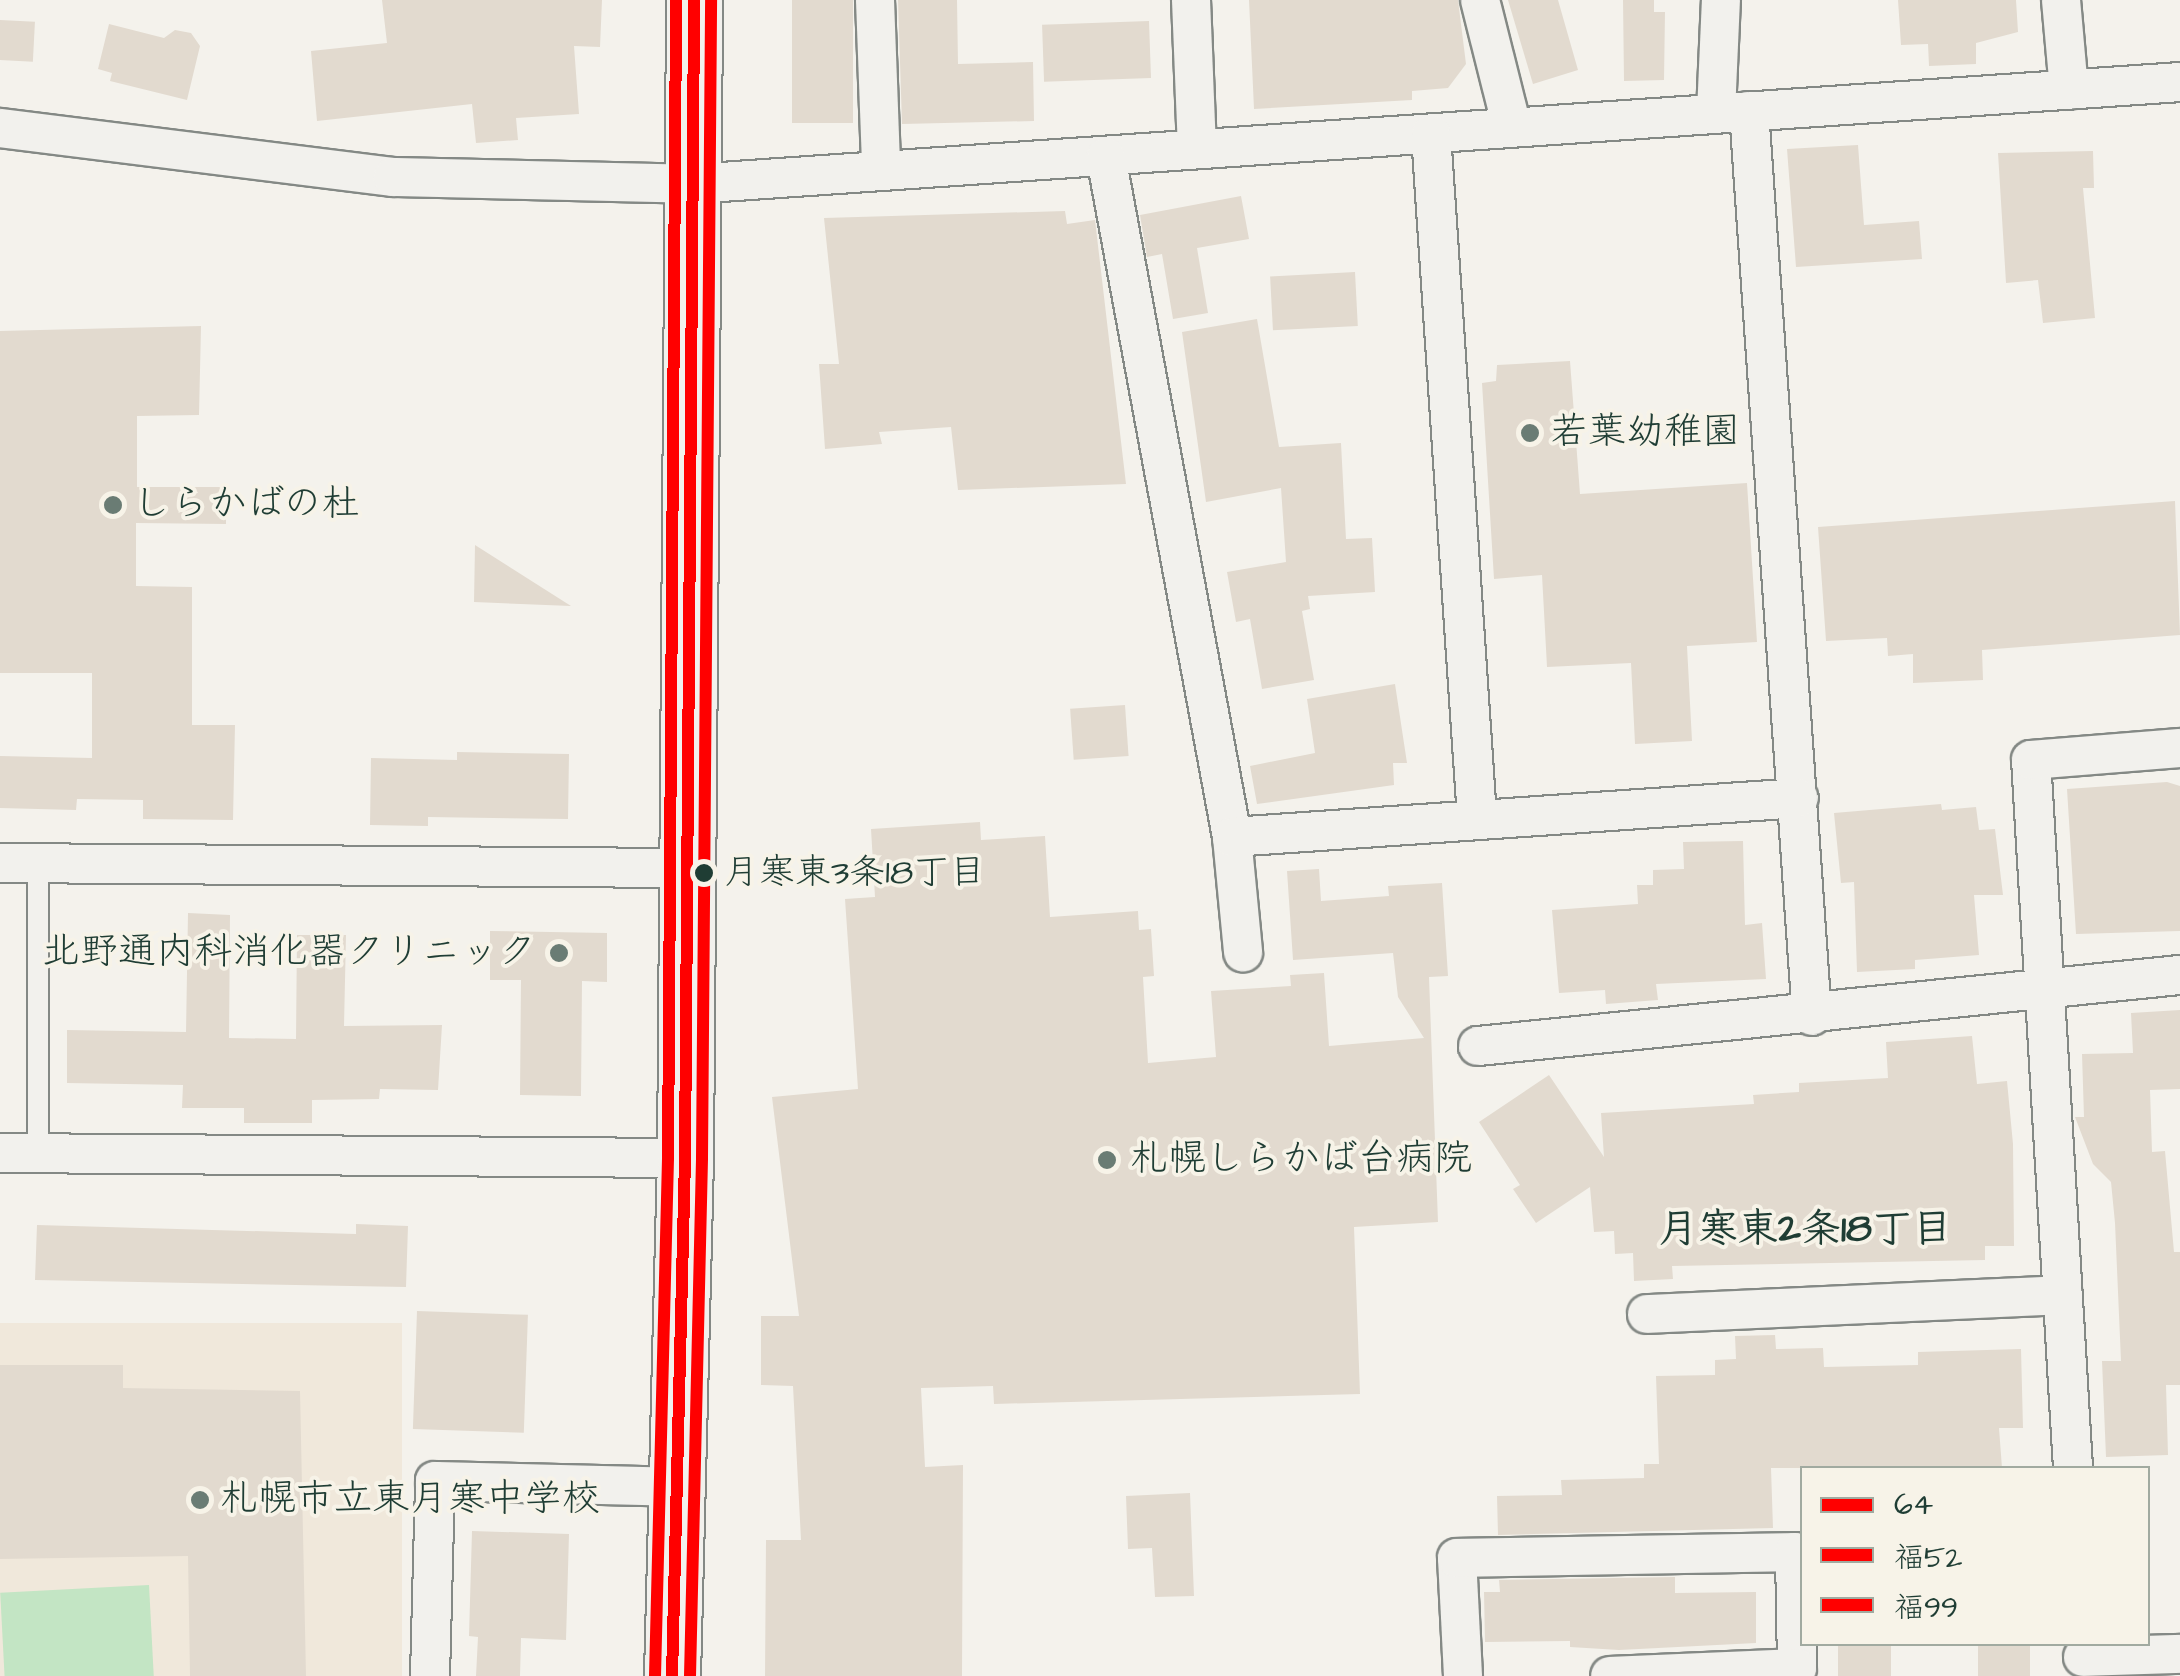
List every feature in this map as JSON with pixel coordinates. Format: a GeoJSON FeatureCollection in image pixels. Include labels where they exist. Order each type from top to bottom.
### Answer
{"type":"FeatureCollection","features":[{"type":"Feature","properties":{"kind":"street"},"geometry":{"type":"LineString","coordinates":[[672,1676],[685,1158],[684,868],[694,0]]}},
{"type":"Feature","properties":{"kind":"street"},"geometry":{"type":"LineString","coordinates":[[875,0],[881,166]]}},
{"type":"Feature","properties":{"kind":"street"},"geometry":{"type":"LineString","coordinates":[[1191,0],[1197,148]]}},
{"type":"Feature","properties":{"kind":"street"},"geometry":{"type":"LineString","coordinates":[[1480,0],[1512,128]]}},
{"type":"Feature","properties":{"kind":"street"},"geometry":{"type":"LineString","coordinates":[[1722,0],[1799,798],[1812,1016]]}},
{"type":"Feature","properties":{"kind":"street"},"geometry":{"type":"LineString","coordinates":[[2061,0],[2069,90]]}},
{"type":"Feature","properties":{"kind":"street"},"geometry":{"type":"LineString","coordinates":[[0,128],[393,178],[692,184],[881,166],[1106,158],[1197,148],[2180,82]]}},
{"type":"Feature","properties":{"kind":"street"},"geometry":{"type":"LineString","coordinates":[[1431,134],[1477,817]]}},
{"type":"Feature","properties":{"kind":"street"},"geometry":{"type":"LineString","coordinates":[[1106,158],[1232,837],[1243,952]]}},
{"type":"Feature","properties":{"kind":"street"},"geometry":{"type":"LineString","coordinates":[[2073,1466],[2031,760],[2180,748]]}},
{"type":"Feature","properties":{"kind":"street"},"geometry":{"type":"LineString","coordinates":[[1232,837],[1477,817],[1799,798]]}},
{"type":"Feature","properties":{"kind":"street"},"geometry":{"type":"LineString","coordinates":[[0,863],[684,868]]}},
{"type":"Feature","properties":{"kind":"street"},"geometry":{"type":"LineString","coordinates":[[1478,1046],[1812,1016],[2180,974]]}},
{"type":"Feature","properties":{"kind":"street"},"geometry":{"type":"LineString","coordinates":[[0,1153],[685,1158]]}},
{"type":"Feature","properties":{"kind":"street"},"geometry":{"type":"LineString","coordinates":[[1647,1314],[2063,1294]]}},
{"type":"Feature","properties":{"kind":"street"},"geometry":{"type":"LineString","coordinates":[[430,1676],[435,1481],[675,1487]]}},
{"type":"Feature","properties":{"kind":"street"},"geometry":{"type":"LineString","coordinates":[[1463,1676],[1457,1558],[1795,1552],[1797,1668],[1610,1676]]}},
{"type":"Feature","properties":{"kind":"street"},"geometry":{"type":"LineString","coordinates":[[2084,1659],[2180,1654]]}},
{"type":"Feature","properties":{"kind":"lane"},"geometry":{"type":"LineString","coordinates":[[38,864],[38,1153]]}},
{"type":"Feature","properties":{"kind":"shaded area","name":"札幌市立東月寒中学校"},"geometry":{"type":"Polygon","coordinates":[[[0,1323],[402,1323],[402,1676],[0,1676],[0,1323]]]}},
{"type":"Feature","properties":{"kind":"green space"},"geometry":{"type":"Polygon","coordinates":[[[149,1585],[154,1676],[5,1676],[0,1593],[149,1585]]]}},
{"type":"Feature","properties":{"kind":"building"},"geometry":{"type":"Polygon","coordinates":[[[382,0],[602,0],[600,47],[574,46],[579,114],[516,118],[518,140],[476,143],[472,104],[317,121],[311,51],[387,43],[382,0]]]}},
{"type":"Feature","properties":{"kind":"building"},"geometry":{"type":"Polygon","coordinates":[[[792,0],[853,0],[853,123],[792,123],[792,0]]]}},
{"type":"Feature","properties":{"kind":"building"},"geometry":{"type":"Polygon","coordinates":[[[898,0],[957,0],[958,64],[1033,62],[1034,121],[902,124],[898,0]]]}},
{"type":"Feature","properties":{"kind":"building"},"geometry":{"type":"Polygon","coordinates":[[[1249,0],[1458,0],[1466,64],[1448,88],[1412,91],[1412,100],[1254,109],[1249,0]]]}},
{"type":"Feature","properties":{"kind":"building"},"geometry":{"type":"Polygon","coordinates":[[[1508,0],[1558,0],[1578,70],[1533,84],[1508,0]]]}},
{"type":"Feature","properties":{"kind":"building"},"geometry":{"type":"Polygon","coordinates":[[[1623,0],[1654,0],[1654,12],[1665,12],[1664,80],[1624,81],[1623,0]]]}},
{"type":"Feature","properties":{"kind":"building"},"geometry":{"type":"Polygon","coordinates":[[[1898,0],[2016,0],[2018,32],[1976,43],[1976,64],[1929,66],[1928,44],[1901,45],[1898,0]]]}},
{"type":"Feature","properties":{"kind":"building"},"geometry":{"type":"Polygon","coordinates":[[[0,20],[35,22],[33,62],[0,60],[0,20]]]}},
{"type":"Feature","properties":{"kind":"building"},"geometry":{"type":"Polygon","coordinates":[[[1149,21],[1151,78],[1044,82],[1042,25],[1149,21]]]}},
{"type":"Feature","properties":{"kind":"building"},"geometry":{"type":"Polygon","coordinates":[[[109,24],[164,38],[175,30],[191,33],[200,46],[187,100],[110,81],[112,73],[98,69],[109,24]]]}},
{"type":"Feature","properties":{"kind":"building"},"geometry":{"type":"Polygon","coordinates":[[[1858,145],[1864,225],[1919,221],[1922,259],[1796,267],[1787,149],[1858,145]]]}},
{"type":"Feature","properties":{"kind":"building"},"geometry":{"type":"Polygon","coordinates":[[[2093,151],[2094,188],[2083,188],[2095,318],[2043,323],[2038,280],[2006,283],[1998,153],[2093,151]]]}},
{"type":"Feature","properties":{"kind":"building"},"geometry":{"type":"Polygon","coordinates":[[[1241,196],[1249,239],[1197,248],[1208,313],[1173,319],[1162,254],[1147,257],[1140,215],[1241,196]]]}},
{"type":"Feature","properties":{"kind":"building"},"geometry":{"type":"Polygon","coordinates":[[[1065,211],[1067,224],[1095,220],[1126,484],[958,490],[951,427],[879,432],[882,444],[825,449],[819,364],[839,364],[824,218],[1065,211]]]}},
{"type":"Feature","properties":{"kind":"building"},"geometry":{"type":"Polygon","coordinates":[[[1355,272],[1358,326],[1273,330],[1270,276],[1355,272]]]}},
{"type":"Feature","properties":{"kind":"building"},"geometry":{"type":"Polygon","coordinates":[[[1257,319],[1279,447],[1341,443],[1346,539],[1372,538],[1375,592],[1308,596],[1310,609],[1302,611],[1314,680],[1262,689],[1250,619],[1236,622],[1227,572],[1286,562],[1281,488],[1206,502],[1182,332],[1257,319]]]}},
{"type":"Feature","properties":{"kind":"building","name":"しらかばの杜"},"geometry":{"type":"Polygon","coordinates":[[[201,326],[199,415],[137,416],[137,487],[226,487],[226,524],[136,523],[136,586],[192,587],[192,725],[235,725],[233,820],[143,819],[143,800],[77,799],[76,810],[0,808],[0,756],[92,758],[92,673],[0,673],[0,331],[201,326]]]}},
{"type":"Feature","properties":{"kind":"building"},"geometry":{"type":"Polygon","coordinates":[[[1570,361],[1580,494],[1747,483],[1757,642],[1687,646],[1692,741],[1635,744],[1631,663],[1547,667],[1542,575],[1494,579],[1482,383],[1496,381],[1497,365],[1570,361]]]}},
{"type":"Feature","properties":{"kind":"building"},"geometry":{"type":"Polygon","coordinates":[[[2175,501],[2180,635],[1982,650],[1983,680],[1913,683],[1913,654],[1888,656],[1887,638],[1826,641],[1818,527],[2175,501]]]}},
{"type":"Feature","properties":{"kind":"building"},"geometry":{"type":"Polygon","coordinates":[[[475,545],[571,606],[474,602],[475,545]]]}},
{"type":"Feature","properties":{"kind":"building"},"geometry":{"type":"Polygon","coordinates":[[[1395,684],[1407,763],[1393,763],[1394,785],[1257,804],[1250,766],[1315,753],[1307,699],[1395,684]]]}},
{"type":"Feature","properties":{"kind":"building"},"geometry":{"type":"Polygon","coordinates":[[[1125,705],[1129,756],[1074,760],[1070,709],[1125,705]]]}},
{"type":"Feature","properties":{"kind":"building"},"geometry":{"type":"Polygon","coordinates":[[[457,752],[569,754],[568,819],[428,817],[428,826],[370,825],[371,758],[457,760],[457,752]]]}},
{"type":"Feature","properties":{"kind":"building"},"geometry":{"type":"Polygon","coordinates":[[[2167,782],[2180,786],[2180,931],[2076,934],[2067,789],[2167,782]]]}},
{"type":"Feature","properties":{"kind":"building"},"geometry":{"type":"Polygon","coordinates":[[[1941,804],[1942,810],[1976,807],[1979,830],[1995,829],[2003,895],[1974,895],[1979,955],[1915,960],[1915,969],[1857,972],[1854,882],[1841,883],[1834,813],[1941,804]]]}},
{"type":"Feature","properties":{"kind":"building"},"geometry":{"type":"Polygon","coordinates":[[[980,822],[981,840],[1045,836],[1050,917],[1138,911],[1139,930],[1151,929],[1154,976],[1143,977],[1148,1063],[1216,1057],[1211,991],[1291,986],[1290,975],[1324,973],[1329,1046],[1424,1038],[1398,997],[1393,953],[1293,960],[1287,871],[1319,869],[1321,901],[1389,896],[1388,886],[1442,883],[1448,976],[1429,977],[1438,1222],[1354,1227],[1360,1394],[994,1404],[993,1386],[921,1388],[925,1467],[963,1465],[962,1676],[765,1676],[766,1540],[801,1540],[793,1386],[761,1385],[761,1316],[799,1316],[772,1097],[858,1089],[845,899],[875,897],[871,829],[980,822]]]}},
{"type":"Feature","properties":{"kind":"building"},"geometry":{"type":"Polygon","coordinates":[[[1743,841],[1745,925],[1762,923],[1766,979],[1656,984],[1658,1000],[1606,1004],[1605,990],[1559,993],[1552,910],[1638,904],[1637,885],[1653,885],[1653,870],[1684,869],[1683,842],[1743,841]]]}},
{"type":"Feature","properties":{"kind":"building"},"geometry":{"type":"Polygon","coordinates":[[[188,913],[230,915],[229,1038],[296,1039],[297,935],[346,935],[344,1026],[442,1025],[438,1090],[380,1089],[379,1099],[312,1100],[312,1123],[244,1123],[244,1108],[182,1108],[183,1085],[67,1083],[67,1030],[186,1032],[188,913]]]}},
{"type":"Feature","properties":{"kind":"building"},"geometry":{"type":"Polygon","coordinates":[[[490,931],[607,933],[607,982],[582,981],[581,1096],[520,1095],[521,980],[490,980],[490,931]]]}},
{"type":"Feature","properties":{"kind":"building"},"geometry":{"type":"Polygon","coordinates":[[[2180,1010],[2180,1089],[2150,1090],[2152,1152],[2165,1151],[2174,1252],[2180,1252],[2180,1385],[2166,1385],[2168,1455],[2106,1457],[2102,1361],[2121,1361],[2115,1223],[2111,1182],[2093,1164],[2075,1117],[2084,1117],[2082,1054],[2133,1053],[2131,1013],[2180,1010]]]}},
{"type":"Feature","properties":{"kind":"building"},"geometry":{"type":"Polygon","coordinates":[[[1972,1036],[1977,1084],[2007,1081],[2013,1144],[2014,1246],[1985,1246],[1985,1260],[1672,1266],[1673,1279],[1634,1281],[1633,1253],[1615,1254],[1614,1231],[1594,1232],[1590,1187],[1536,1223],[1513,1189],[1520,1185],[1479,1122],[1549,1075],[1604,1157],[1601,1113],[1754,1104],[1753,1095],[1799,1092],[1799,1083],[1888,1078],[1886,1042],[1972,1036]]]}},
{"type":"Feature","properties":{"kind":"building"},"geometry":{"type":"Polygon","coordinates":[[[356,1224],[408,1226],[406,1287],[35,1280],[37,1225],[356,1234],[356,1224]]]}},
{"type":"Feature","properties":{"kind":"building"},"geometry":{"type":"Polygon","coordinates":[[[417,1311],[528,1315],[524,1433],[413,1429],[417,1311]]]}},
{"type":"Feature","properties":{"kind":"building"},"geometry":{"type":"Polygon","coordinates":[[[1775,1335],[1776,1349],[1823,1348],[1824,1367],[1918,1365],[1918,1352],[2021,1349],[2023,1428],[1999,1428],[2002,1466],[1771,1468],[1773,1528],[1498,1535],[1497,1496],[1562,1495],[1561,1480],[1644,1478],[1644,1464],[1659,1464],[1656,1376],[1715,1375],[1715,1360],[1736,1359],[1735,1336],[1775,1335]]]}},
{"type":"Feature","properties":{"kind":"building"},"geometry":{"type":"Polygon","coordinates":[[[0,1365],[123,1365],[123,1388],[300,1391],[306,1676],[190,1676],[188,1556],[0,1559],[0,1365]]]}},
{"type":"Feature","properties":{"kind":"building"},"geometry":{"type":"Polygon","coordinates":[[[1190,1493],[1194,1596],[1155,1597],[1152,1548],[1128,1549],[1126,1496],[1190,1493]]]}},
{"type":"Feature","properties":{"kind":"building"},"geometry":{"type":"Polygon","coordinates":[[[472,1531],[569,1534],[566,1640],[521,1638],[520,1676],[476,1676],[478,1637],[469,1636],[472,1531]]]}},
{"type":"Feature","properties":{"kind":"building"},"geometry":{"type":"Polygon","coordinates":[[[1675,1577],[1675,1593],[1756,1592],[1756,1643],[1619,1650],[1570,1647],[1570,1641],[1485,1642],[1484,1592],[1500,1592],[1499,1580],[1675,1577]]]}},
{"type":"Feature","properties":{"kind":"building"},"geometry":{"type":"Polygon","coordinates":[[[1838,1646],[1891,1646],[1891,1676],[1838,1676],[1838,1646]]]}},
{"type":"Feature","properties":{"kind":"building"},"geometry":{"type":"Polygon","coordinates":[[[1978,1646],[2030,1646],[2030,1676],[1978,1676],[1978,1646]]]}},
{"type":"Feature","properties":{"kind":"transit line","name":"福99"},"geometry":{"type":"LineString","coordinates":[[655,1676],[668,1158],[676,0]]}},
{"type":"Feature","properties":{"kind":"transit line","name":"64"},"geometry":{"type":"LineString","coordinates":[[672,1676],[685,1158],[694,0]]}},
{"type":"Feature","properties":{"kind":"transit line","name":"福52"},"geometry":{"type":"LineString","coordinates":[[690,1676],[702,1158],[711,0]]}},
{"type":"Feature","properties":{"kind":"place","name":"若葉幼稚園"},"geometry":{"type":"Point","coordinates":[1530,433]}},
{"type":"Feature","properties":{"kind":"place","name":"しらかばの杜"},"geometry":{"type":"Point","coordinates":[113,505]}},
{"type":"Feature","properties":{"kind":"place","name":"月寒東3条18丁目"},"geometry":{"type":"Point","coordinates":[704,873]}},
{"type":"Feature","properties":{"kind":"place","name":"北野通内科消化器クリニック"},"geometry":{"type":"Point","coordinates":[559,953]}},
{"type":"Feature","properties":{"kind":"place","name":"札幌しらかば台病院"},"geometry":{"type":"Point","coordinates":[1107,1160]}},
{"type":"Feature","properties":{"kind":"place","name":"札幌市立東月寒中学校"},"geometry":{"type":"Point","coordinates":[200,1500]}},
{"type":"Feature","properties":{"kind":"district","name":"月寒東2条18丁目"},"geometry":{"type":"Point","coordinates":[1805,1230]}}]}
